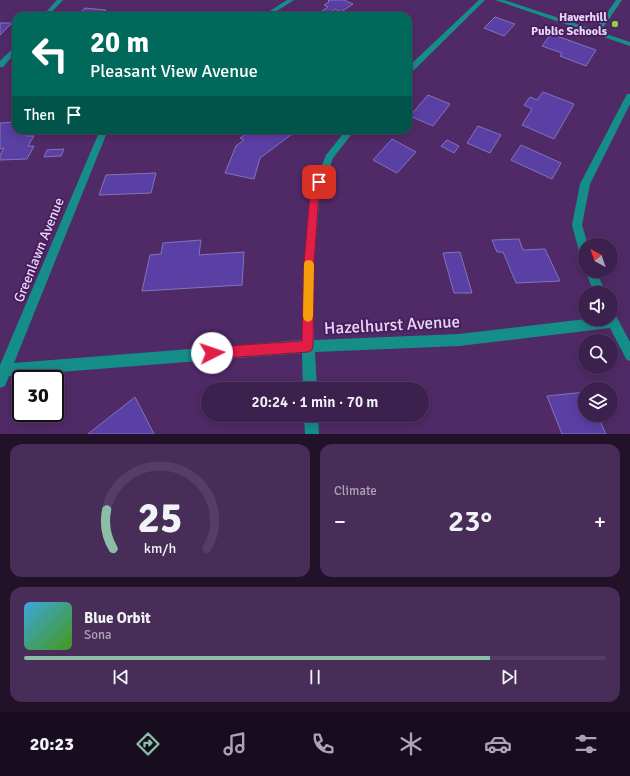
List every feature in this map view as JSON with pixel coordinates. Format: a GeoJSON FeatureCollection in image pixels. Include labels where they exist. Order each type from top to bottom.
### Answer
{"type":"FeatureCollection","features":[{"type":"Feature","properties":{"kind":"street"},"geometry":{"type":"LineString","coordinates":[[49,12],[60,0]]}},
{"type":"Feature","properties":{"kind":"street"},"geometry":{"type":"LineString","coordinates":[[271,12],[291,0]]}},
{"type":"Feature","properties":{"kind":"street"},"geometry":{"type":"LineString","coordinates":[[412,67],[482,0]]}},
{"type":"Feature","properties":{"kind":"street"},"geometry":{"type":"LineString","coordinates":[[498,0],[630,44]]}},
{"type":"Feature","properties":{"kind":"street"},"geometry":{"type":"LineString","coordinates":[[596,33],[619,0]]}},
{"type":"Feature","properties":{"kind":"street"},"geometry":{"type":"LineString","coordinates":[[0,65],[12,52]]}},
{"type":"Feature","properties":{"kind":"street"},"geometry":{"type":"LineString","coordinates":[[580,238],[577,225],[585,184],[630,96]]}},
{"type":"Feature","properties":{"kind":"street","name":"Greenlawn Avenue"},"geometry":{"type":"LineString","coordinates":[[0,381],[102,134]]}},
{"type":"Feature","properties":{"kind":"street"},"geometry":{"type":"LineString","coordinates":[[310,382],[308,346],[309,263],[315,194],[329,157],[348,134]]}},
{"type":"Feature","properties":{"kind":"street","name":"Hazelhurst Avenue"},"geometry":{"type":"LineString","coordinates":[[5,370],[149,357],[308,346],[459,340],[578,324]]}},
{"type":"Feature","properties":{"kind":"street"},"geometry":{"type":"LineString","coordinates":[[615,326],[630,355]]}},
{"type":"Feature","properties":{"kind":"street"},"geometry":{"type":"LineString","coordinates":[[311,422],[312,434]]}},
{"type":"Feature","properties":{"kind":"building"},"geometry":{"type":"Polygon","coordinates":[[[344,0],[353,4],[341,12],[335,9],[331,12],[322,11],[328,7],[324,5],[329,2],[328,1],[344,0]]]}},
{"type":"Feature","properties":{"kind":"building"},"geometry":{"type":"Polygon","coordinates":[[[85,8],[106,10],[104,12],[80,12],[85,8]]]}},
{"type":"Feature","properties":{"kind":"building"},"geometry":{"type":"Polygon","coordinates":[[[495,17],[515,24],[504,36],[484,28],[495,17]]]}},
{"type":"Feature","properties":{"kind":"building"},"geometry":{"type":"Polygon","coordinates":[[[0,23],[12,23],[0,35],[0,23]]]}},
{"type":"Feature","properties":{"kind":"building"},"geometry":{"type":"Polygon","coordinates":[[[551,34],[596,50],[586,66],[560,56],[562,53],[542,46],[551,34]]]}},
{"type":"Feature","properties":{"kind":"building"},"geometry":{"type":"Polygon","coordinates":[[[543,92],[574,104],[554,139],[522,125],[532,109],[524,105],[530,97],[537,100],[543,92]]]}},
{"type":"Feature","properties":{"kind":"building"},"geometry":{"type":"Polygon","coordinates":[[[428,95],[450,104],[433,126],[412,117],[412,114],[428,95]]]}},
{"type":"Feature","properties":{"kind":"building"},"geometry":{"type":"Polygon","coordinates":[[[12,122],[12,134],[27,134],[26,136],[34,136],[28,146],[34,146],[27,159],[0,160],[0,155],[4,148],[0,149],[0,123],[12,122]]]}},
{"type":"Feature","properties":{"kind":"building"},"geometry":{"type":"Polygon","coordinates":[[[478,126],[501,135],[490,153],[467,143],[478,126]]]}},
{"type":"Feature","properties":{"kind":"building"},"geometry":{"type":"Polygon","coordinates":[[[246,134],[292,134],[260,158],[254,179],[225,173],[236,146],[244,140],[240,138],[246,134]]]}},
{"type":"Feature","properties":{"kind":"building"},"geometry":{"type":"Polygon","coordinates":[[[392,139],[416,152],[397,173],[373,160],[392,139]]]}},
{"type":"Feature","properties":{"kind":"building"},"geometry":{"type":"Polygon","coordinates":[[[447,140],[459,146],[454,153],[441,146],[447,140]]]}},
{"type":"Feature","properties":{"kind":"building"},"geometry":{"type":"Polygon","coordinates":[[[521,145],[561,163],[552,179],[511,160],[521,145]]]}},
{"type":"Feature","properties":{"kind":"building"},"geometry":{"type":"Polygon","coordinates":[[[64,149],[61,156],[44,157],[47,150],[64,149]]]}},
{"type":"Feature","properties":{"kind":"building"},"geometry":{"type":"Polygon","coordinates":[[[156,173],[151,193],[99,195],[106,175],[156,173]]]}},
{"type":"Feature","properties":{"kind":"building"},"geometry":{"type":"Polygon","coordinates":[[[519,239],[523,250],[545,249],[560,281],[516,283],[503,252],[497,252],[492,240],[519,239]]]}},
{"type":"Feature","properties":{"kind":"building"},"geometry":{"type":"Polygon","coordinates":[[[201,240],[199,255],[244,252],[242,285],[142,291],[150,255],[161,254],[163,243],[201,240]]]}},
{"type":"Feature","properties":{"kind":"building"},"geometry":{"type":"Polygon","coordinates":[[[460,252],[472,293],[454,293],[443,253],[460,252]]]}},
{"type":"Feature","properties":{"kind":"building"},"geometry":{"type":"Polygon","coordinates":[[[578,393],[578,422],[600,422],[606,434],[562,434],[547,396],[578,393]]]}},
{"type":"Feature","properties":{"kind":"building"},"geometry":{"type":"Polygon","coordinates":[[[135,397],[154,434],[88,434],[135,397]]]}},
{"type":"Feature","properties":{"kind":"slow traffic"},"geometry":{"type":"LineString","coordinates":[[308,316],[309,264]]}},
{"type":"Feature","properties":{"kind":"place","name":"Haverhill Public Schools"},"geometry":{"type":"Point","coordinates":[615,24]}},
{"type":"Feature","properties":{"kind":"route"},"geometry":{"type":"LineString","coordinates":[[212,353],[308,346],[309,263],[315,194],[319,182]]}}]}
